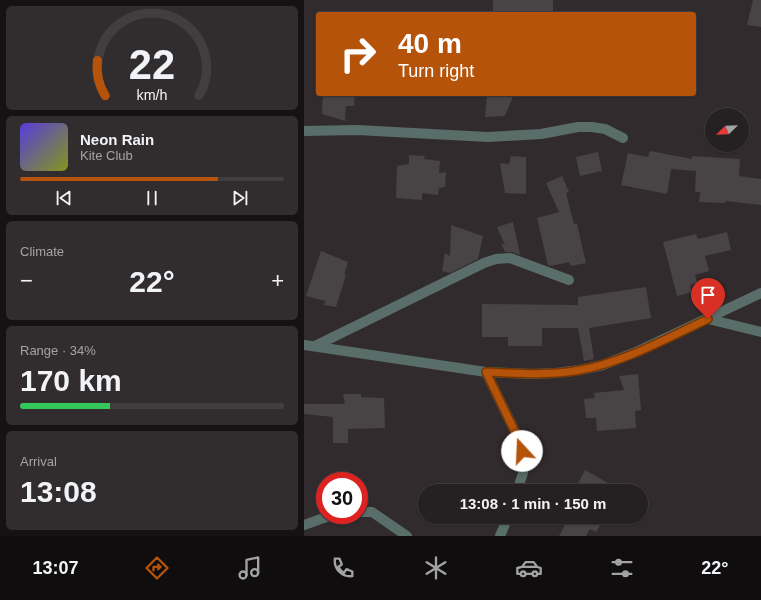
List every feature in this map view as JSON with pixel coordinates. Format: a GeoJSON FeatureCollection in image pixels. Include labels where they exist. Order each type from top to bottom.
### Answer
{"type":"FeatureCollection","features":[{"type":"Feature","properties":{"kind":"street"},"geometry":{"type":"LineString","coordinates":[[304,131],[357,130],[488,137],[541,134],[592,126],[605,129],[623,138]]}},
{"type":"Feature","properties":{"kind":"street"},"geometry":{"type":"LineString","coordinates":[[315,346],[484,263],[496,259],[510,258],[569,280]]}},
{"type":"Feature","properties":{"kind":"street"},"geometry":{"type":"LineString","coordinates":[[304,345],[486,372],[531,374],[556,373],[580,370],[603,364],[636,352],[761,293]]}},
{"type":"Feature","properties":{"kind":"street"},"geometry":{"type":"LineString","coordinates":[[708,319],[761,332]]}},
{"type":"Feature","properties":{"kind":"street"},"geometry":{"type":"LineString","coordinates":[[486,372],[520,442],[524,460],[524,473],[520,484]]}},
{"type":"Feature","properties":{"kind":"street"},"geometry":{"type":"LineString","coordinates":[[368,512],[372,512],[407,536]]}},
{"type":"Feature","properties":{"kind":"street"},"geometry":{"type":"LineString","coordinates":[[304,524],[316,520]]}},
{"type":"Feature","properties":{"kind":"street"},"geometry":{"type":"LineString","coordinates":[[500,536],[505,524]]}},
{"type":"Feature","properties":{"kind":"building"},"geometry":{"type":"Polygon","coordinates":[[[493,0],[553,0],[553,12],[493,12],[493,0]]]}},
{"type":"Feature","properties":{"kind":"building"},"geometry":{"type":"Polygon","coordinates":[[[753,0],[761,0],[761,27],[747,25],[753,0]]]}},
{"type":"Feature","properties":{"kind":"building"},"geometry":{"type":"Polygon","coordinates":[[[323,96],[355,96],[354,106],[346,106],[345,121],[322,114],[323,96]]]}},
{"type":"Feature","properties":{"kind":"building"},"geometry":{"type":"Polygon","coordinates":[[[487,96],[513,96],[505,116],[485,117],[487,96]]]}},
{"type":"Feature","properties":{"kind":"building"},"geometry":{"type":"Polygon","coordinates":[[[650,151],[692,159],[692,156],[740,159],[739,176],[761,179],[761,205],[726,201],[725,203],[699,202],[700,192],[695,192],[696,171],[671,169],[667,194],[621,185],[628,153],[648,157],[650,151]]]}},
{"type":"Feature","properties":{"kind":"building"},"geometry":{"type":"Polygon","coordinates":[[[598,152],[602,171],[580,176],[576,157],[598,152]]]}},
{"type":"Feature","properties":{"kind":"building"},"geometry":{"type":"Polygon","coordinates":[[[409,155],[425,156],[424,159],[440,161],[439,173],[446,172],[445,187],[439,188],[438,195],[422,193],[422,200],[396,198],[397,166],[409,164],[409,155]]]}},
{"type":"Feature","properties":{"kind":"building"},"geometry":{"type":"Polygon","coordinates":[[[511,156],[526,157],[526,194],[505,193],[500,163],[509,164],[511,156]]]}},
{"type":"Feature","properties":{"kind":"building"},"geometry":{"type":"Polygon","coordinates":[[[562,176],[569,192],[566,193],[574,224],[577,224],[586,263],[571,266],[569,262],[551,266],[548,265],[537,218],[559,212],[546,183],[562,176]]]}},
{"type":"Feature","properties":{"kind":"building"},"geometry":{"type":"Polygon","coordinates":[[[513,222],[520,255],[512,252],[505,252],[501,243],[505,245],[497,227],[513,222]]]}},
{"type":"Feature","properties":{"kind":"building"},"geometry":{"type":"Polygon","coordinates":[[[451,225],[483,236],[478,259],[450,273],[442,271],[445,253],[450,256],[451,225]]]}},
{"type":"Feature","properties":{"kind":"building"},"geometry":{"type":"Polygon","coordinates":[[[727,232],[731,250],[705,256],[709,271],[695,275],[697,283],[690,285],[692,292],[677,296],[663,242],[696,234],[698,239],[727,232]]]}},
{"type":"Feature","properties":{"kind":"building"},"geometry":{"type":"Polygon","coordinates":[[[321,251],[348,262],[344,275],[346,275],[336,307],[324,305],[326,301],[306,296],[321,251]]]}},
{"type":"Feature","properties":{"kind":"building"},"geometry":{"type":"Polygon","coordinates":[[[646,287],[651,318],[589,328],[594,359],[584,361],[578,328],[542,328],[542,346],[508,346],[508,337],[482,337],[482,304],[578,305],[578,297],[646,287]]]}},
{"type":"Feature","properties":{"kind":"building"},"geometry":{"type":"Polygon","coordinates":[[[638,374],[641,410],[635,411],[636,428],[597,431],[596,418],[586,418],[584,399],[595,398],[594,393],[624,390],[619,376],[638,374]]]}},
{"type":"Feature","properties":{"kind":"building"},"geometry":{"type":"Polygon","coordinates":[[[343,394],[361,394],[361,397],[384,398],[385,428],[348,429],[348,443],[333,443],[333,417],[304,414],[304,404],[345,404],[343,394]]]}},
{"type":"Feature","properties":{"kind":"building"},"geometry":{"type":"Polygon","coordinates":[[[585,470],[610,484],[578,484],[585,470]]]}},
{"type":"Feature","properties":{"kind":"building"},"geometry":{"type":"Polygon","coordinates":[[[563,524],[601,524],[596,532],[590,529],[586,536],[559,536],[565,525],[563,524]]]}},
{"type":"Feature","properties":{"kind":"route"},"geometry":{"type":"LineString","coordinates":[[522,451],[520,442],[486,372],[531,374],[580,370],[603,364],[636,352],[708,319]]}}]}
